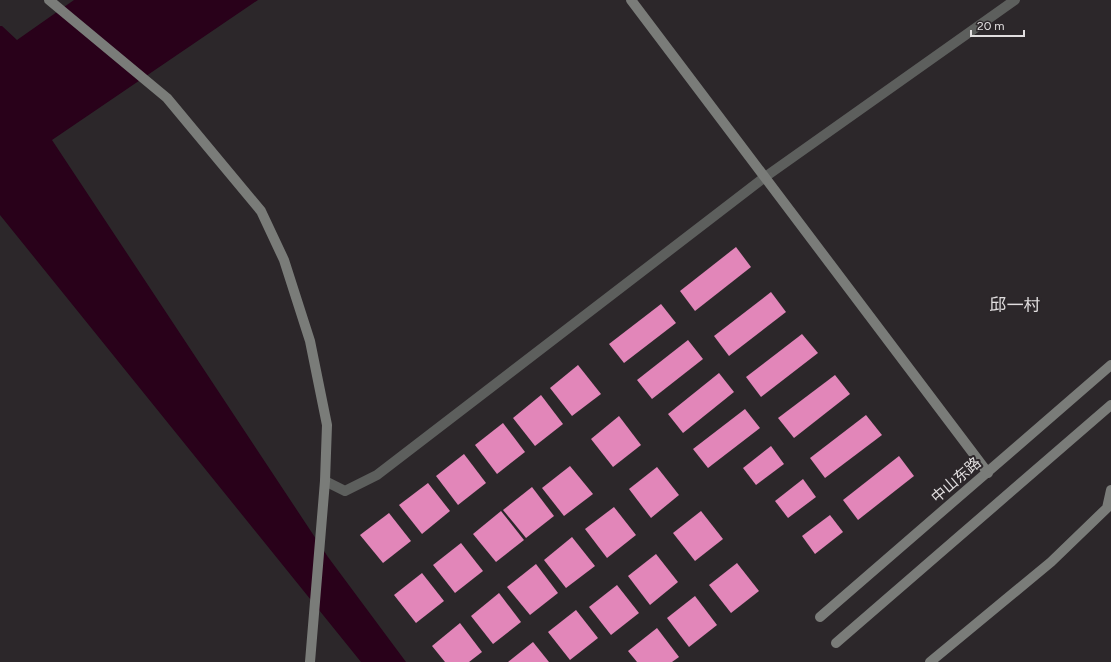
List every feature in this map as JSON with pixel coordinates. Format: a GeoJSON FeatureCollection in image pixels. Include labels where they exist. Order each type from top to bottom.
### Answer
{"type":"FeatureCollection","features":[{"type":"Feature","properties":{"kind":"street"},"geometry":{"type":"LineString","coordinates":[[49,0],[167,98],[261,211],[284,260],[310,341],[327,424],[325,481],[310,662]]}},
{"type":"Feature","properties":{"kind":"street"},"geometry":{"type":"LineString","coordinates":[[631,0],[988,473]]}},
{"type":"Feature","properties":{"kind":"street"},"geometry":{"type":"LineString","coordinates":[[325,481],[345,491],[376,475],[765,177],[1015,0]]}},
{"type":"Feature","properties":{"kind":"street","name":"中山东路"},"geometry":{"type":"LineString","coordinates":[[820,617],[1111,366]]}},
{"type":"Feature","properties":{"kind":"street"},"geometry":{"type":"LineString","coordinates":[[836,643],[1111,404]]}},
{"type":"Feature","properties":{"kind":"street"},"geometry":{"type":"LineString","coordinates":[[930,662],[1051,562],[1107,508],[1111,490]]}},
{"type":"Feature","properties":{"kind":"shaded area"},"geometry":{"type":"Polygon","coordinates":[[[74,0],[258,0],[52,140],[328,557],[406,662],[361,662],[0,215],[0,26],[2,26],[17,40],[74,0]]]}},
{"type":"Feature","properties":{"kind":"building"},"geometry":{"type":"Polygon","coordinates":[[[736,247],[751,267],[695,311],[680,291],[736,247]]]}},
{"type":"Feature","properties":{"kind":"building"},"geometry":{"type":"Polygon","coordinates":[[[771,292],[786,312],[729,356],[714,336],[771,292]]]}},
{"type":"Feature","properties":{"kind":"building"},"geometry":{"type":"Polygon","coordinates":[[[661,304],[676,323],[624,363],[609,344],[661,304]]]}},
{"type":"Feature","properties":{"kind":"building"},"geometry":{"type":"Polygon","coordinates":[[[802,334],[818,353],[761,397],[746,377],[802,334]]]}},
{"type":"Feature","properties":{"kind":"building"},"geometry":{"type":"Polygon","coordinates":[[[688,340],[703,359],[652,399],[637,380],[688,340]]]}},
{"type":"Feature","properties":{"kind":"building"},"geometry":{"type":"Polygon","coordinates":[[[578,365],[601,394],[572,416],[550,388],[578,365]]]}},
{"type":"Feature","properties":{"kind":"building"},"geometry":{"type":"Polygon","coordinates":[[[719,373],[734,392],[683,433],[668,414],[719,373]]]}},
{"type":"Feature","properties":{"kind":"building"},"geometry":{"type":"Polygon","coordinates":[[[835,375],[850,394],[794,438],[778,418],[835,375]]]}},
{"type":"Feature","properties":{"kind":"building"},"geometry":{"type":"Polygon","coordinates":[[[541,395],[563,424],[535,446],[513,418],[541,395]]]}},
{"type":"Feature","properties":{"kind":"building"},"geometry":{"type":"Polygon","coordinates":[[[745,409],[760,428],[708,468],[693,449],[745,409]]]}},
{"type":"Feature","properties":{"kind":"building"},"geometry":{"type":"Polygon","coordinates":[[[866,415],[882,435],[825,478],[810,458],[866,415]]]}},
{"type":"Feature","properties":{"kind":"building"},"geometry":{"type":"Polygon","coordinates":[[[619,416],[641,445],[613,467],[591,439],[619,416]]]}},
{"type":"Feature","properties":{"kind":"building"},"geometry":{"type":"Polygon","coordinates":[[[503,423],[525,452],[497,474],[475,445],[503,423]]]}},
{"type":"Feature","properties":{"kind":"building"},"geometry":{"type":"Polygon","coordinates":[[[771,446],[784,464],[756,485],[743,468],[771,446]]]}},
{"type":"Feature","properties":{"kind":"building"},"geometry":{"type":"Polygon","coordinates":[[[464,454],[486,483],[458,505],[436,476],[464,454]]]}},
{"type":"Feature","properties":{"kind":"building"},"geometry":{"type":"Polygon","coordinates":[[[899,456],[914,476],[858,520],[843,500],[899,456]]]}},
{"type":"Feature","properties":{"kind":"building"},"geometry":{"type":"Polygon","coordinates":[[[570,466],[593,494],[564,516],[542,488],[570,466]]]}},
{"type":"Feature","properties":{"kind":"building"},"geometry":{"type":"Polygon","coordinates":[[[657,467],[679,495],[651,518],[629,489],[657,467]]]}},
{"type":"Feature","properties":{"kind":"building"},"geometry":{"type":"Polygon","coordinates":[[[803,479],[816,497],[788,518],[775,501],[803,479]]]}},
{"type":"Feature","properties":{"kind":"building"},"geometry":{"type":"Polygon","coordinates":[[[428,483],[450,511],[422,534],[399,505],[428,483]]]}},
{"type":"Feature","properties":{"kind":"building"},"geometry":{"type":"Polygon","coordinates":[[[532,487],[554,516],[526,538],[503,510],[532,487]]]}},
{"type":"Feature","properties":{"kind":"building"},"geometry":{"type":"Polygon","coordinates":[[[614,507],[636,535],[607,558],[585,529],[614,507]]]}},
{"type":"Feature","properties":{"kind":"building"},"geometry":{"type":"Polygon","coordinates":[[[501,511],[524,540],[496,562],[473,534],[501,511]]]}},
{"type":"Feature","properties":{"kind":"building"},"geometry":{"type":"Polygon","coordinates":[[[701,511],[723,539],[695,561],[673,533],[701,511]]]}},
{"type":"Feature","properties":{"kind":"building"},"geometry":{"type":"Polygon","coordinates":[[[389,513],[411,541],[383,563],[360,535],[389,513]]]}},
{"type":"Feature","properties":{"kind":"building"},"geometry":{"type":"Polygon","coordinates":[[[830,515],[843,532],[815,554],[802,536],[830,515]]]}},
{"type":"Feature","properties":{"kind":"building"},"geometry":{"type":"Polygon","coordinates":[[[572,537],[595,566],[566,588],[544,560],[572,537]]]}},
{"type":"Feature","properties":{"kind":"building"},"geometry":{"type":"Polygon","coordinates":[[[461,543],[483,571],[455,593],[433,565],[461,543]]]}},
{"type":"Feature","properties":{"kind":"building"},"geometry":{"type":"Polygon","coordinates":[[[656,554],[678,582],[650,605],[628,576],[656,554]]]}},
{"type":"Feature","properties":{"kind":"building"},"geometry":{"type":"Polygon","coordinates":[[[737,563],[759,591],[731,613],[709,585],[737,563]]]}},
{"type":"Feature","properties":{"kind":"building"},"geometry":{"type":"Polygon","coordinates":[[[536,564],[558,593],[530,615],[507,587],[536,564]]]}},
{"type":"Feature","properties":{"kind":"building"},"geometry":{"type":"Polygon","coordinates":[[[422,573],[444,601],[416,623],[394,595],[422,573]]]}},
{"type":"Feature","properties":{"kind":"building"},"geometry":{"type":"Polygon","coordinates":[[[617,585],[639,613],[611,635],[589,607],[617,585]]]}},
{"type":"Feature","properties":{"kind":"building"},"geometry":{"type":"Polygon","coordinates":[[[499,593],[521,622],[493,644],[471,616],[499,593]]]}},
{"type":"Feature","properties":{"kind":"building"},"geometry":{"type":"Polygon","coordinates":[[[695,596],[717,625],[689,647],[667,618],[695,596]]]}},
{"type":"Feature","properties":{"kind":"building"},"geometry":{"type":"Polygon","coordinates":[[[576,610],[598,638],[570,660],[548,632],[576,610]]]}},
{"type":"Feature","properties":{"kind":"building"},"geometry":{"type":"Polygon","coordinates":[[[460,623],[482,652],[469,662],[445,662],[432,646],[460,623]]]}},
{"type":"Feature","properties":{"kind":"building"},"geometry":{"type":"Polygon","coordinates":[[[657,628],[679,657],[672,662],[637,662],[628,651],[657,628]]]}},
{"type":"Feature","properties":{"kind":"building"},"geometry":{"type":"Polygon","coordinates":[[[533,642],[549,662],[508,662],[533,642]]]}},
{"type":"Feature","properties":{"kind":"district","name":"邱一村"},"geometry":{"type":"Point","coordinates":[1015,305]}}]}
